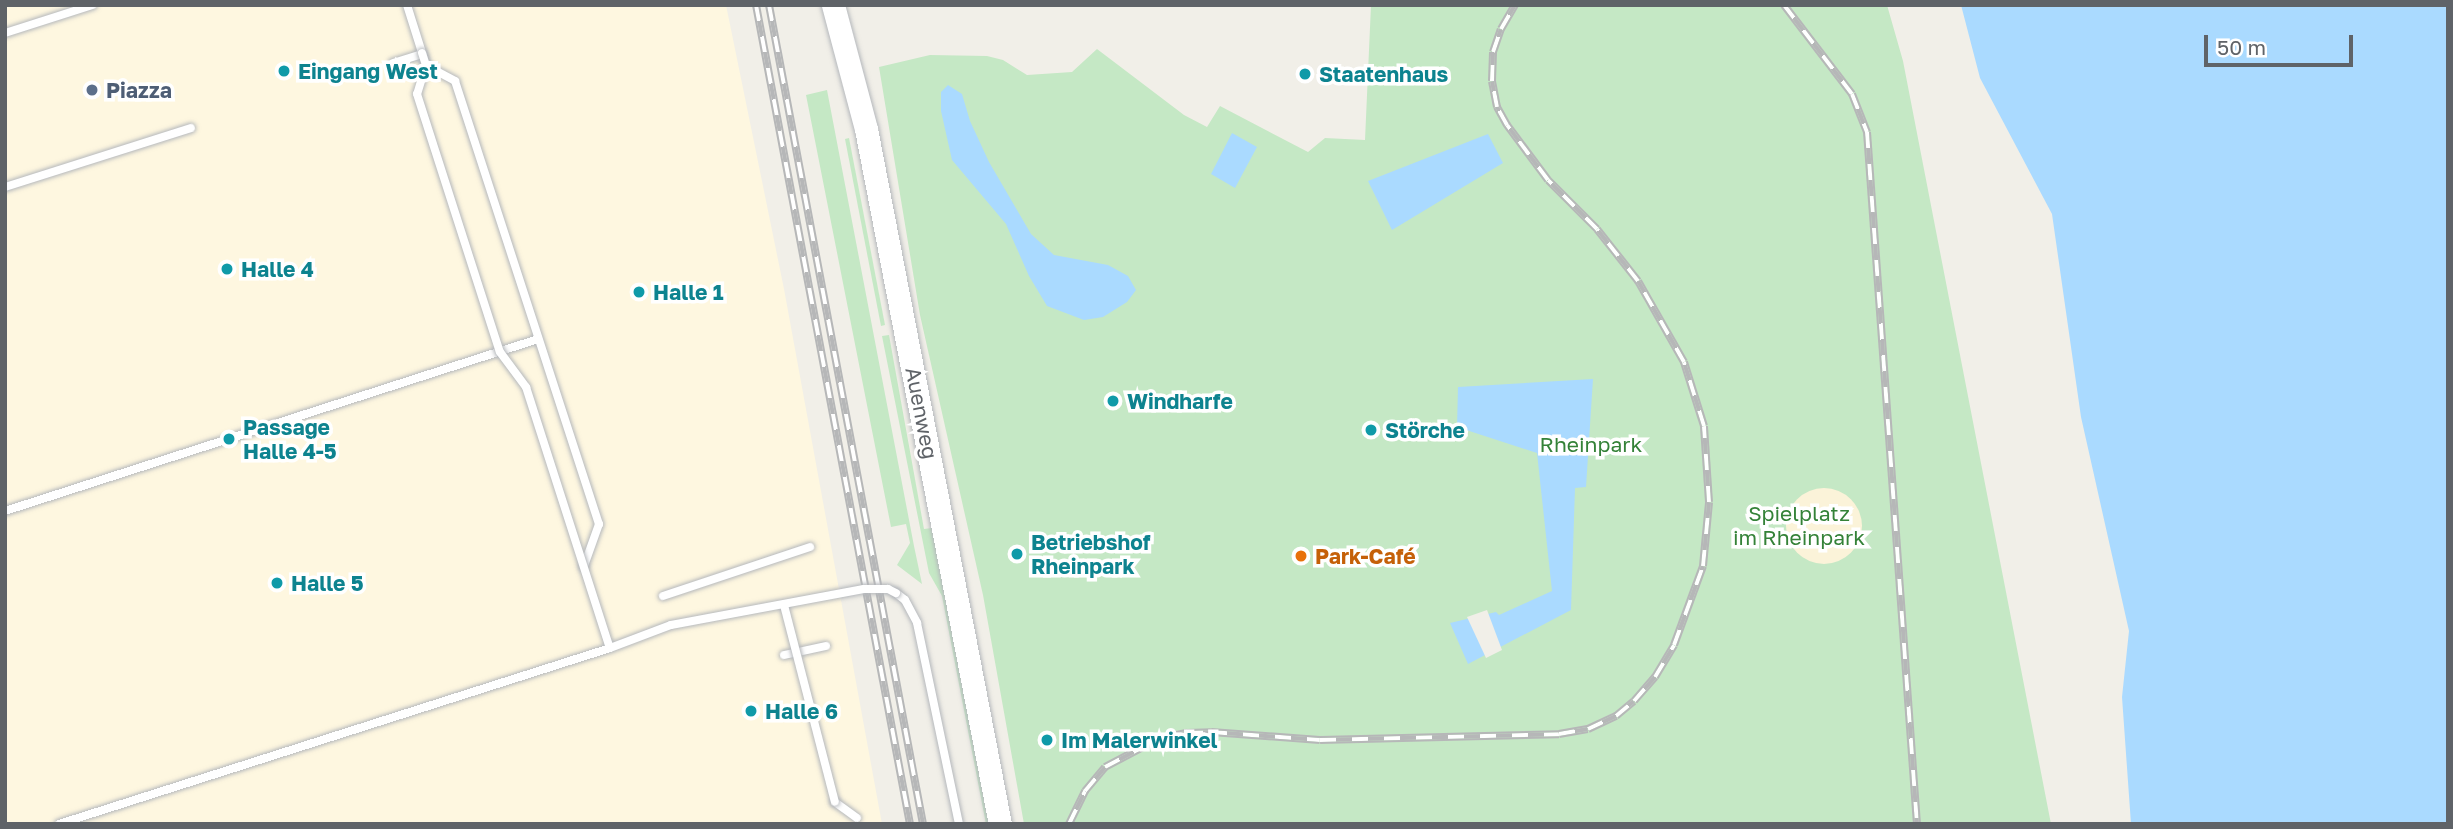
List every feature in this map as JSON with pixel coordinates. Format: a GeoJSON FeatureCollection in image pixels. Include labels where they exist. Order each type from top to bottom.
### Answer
{"type":"FeatureCollection","features":[{"type":"Feature","properties":{"kind":"street","name":"Auenweg"},"geometry":{"type":"LineString","coordinates":[[833,5],[866,129],[1000,824]]}},
{"type":"Feature","properties":{"kind":"lane"},"geometry":{"type":"LineString","coordinates":[[5,33],[93,5]]}},
{"type":"Feature","properties":{"kind":"lane"},"geometry":{"type":"LineString","coordinates":[[407,5],[427,66],[418,94],[500,352],[519,378]]}},
{"type":"Feature","properties":{"kind":"lane"},"geometry":{"type":"LineString","coordinates":[[59,824],[610,648],[526,387],[500,352],[417,94],[426,65],[407,5]]}},
{"type":"Feature","properties":{"kind":"lane"},"geometry":{"type":"LineString","coordinates":[[393,63],[423,54]]}},
{"type":"Feature","properties":{"kind":"lane"},"geometry":{"type":"LineString","coordinates":[[427,66],[455,81],[599,524],[584,566]]}},
{"type":"Feature","properties":{"kind":"lane"},"geometry":{"type":"LineString","coordinates":[[5,187],[191,128]]}},
{"type":"Feature","properties":{"kind":"lane"},"geometry":{"type":"LineString","coordinates":[[5,510],[538,339]]}},
{"type":"Feature","properties":{"kind":"lane"},"geometry":{"type":"LineString","coordinates":[[526,387],[610,648]]}},
{"type":"Feature","properties":{"kind":"lane"},"geometry":{"type":"LineString","coordinates":[[663,596],[810,547]]}},
{"type":"Feature","properties":{"kind":"lane"},"geometry":{"type":"LineString","coordinates":[[243,765],[610,648],[671,625],[864,589],[888,589],[905,600],[920,634],[959,824]]}},
{"type":"Feature","properties":{"kind":"lane"},"geometry":{"type":"LineString","coordinates":[[784,605],[835,802],[857,818]]}},
{"type":"Feature","properties":{"kind":"lane"},"geometry":{"type":"LineString","coordinates":[[784,655],[826,646]]}},
{"type":"Feature","properties":{"kind":"shaded area"},"geometry":{"type":"Polygon","coordinates":[[[5,5],[726,5],[784,289],[882,824],[5,824],[5,5]]]}},
{"type":"Feature","properties":{"kind":"green space","name":"Rheinpark"},"geometry":{"type":"Polygon","coordinates":[[[1371,5],[1887,5],[1903,61],[2051,824],[1024,824],[983,595],[920,315],[879,67],[930,55],[987,56],[1003,60],[1027,75],[1072,72],[1097,49],[1184,115],[1207,127],[1220,106],[1308,152],[1325,138],[1365,140],[1371,5]]]}},
{"type":"Feature","properties":{"kind":"green space"},"geometry":{"type":"Polygon","coordinates":[[[827,90],[922,584],[897,565],[910,543],[906,524],[891,527],[806,95],[827,90]]]}},
{"type":"Feature","properties":{"kind":"green space"},"geometry":{"type":"Polygon","coordinates":[[[849,138],[885,325],[881,326],[845,139],[849,138]]]}},
{"type":"Feature","properties":{"kind":"green space"},"geometry":{"type":"Polygon","coordinates":[[[889,335],[924,529],[932,528],[989,824],[986,824],[942,596],[929,573],[882,336],[889,335]]]}},
{"type":"Feature","properties":{"kind":"sand"},"geometry":{"type":"Polygon","coordinates":[[[1824,488],[1838,491],[1851,499],[1859,512],[1862,526],[1859,540],[1851,553],[1838,561],[1824,564],[1810,561],[1797,553],[1789,540],[1786,526],[1789,512],[1797,499],[1810,491],[1824,488]]]}},
{"type":"Feature","properties":{"kind":"water"},"geometry":{"type":"Polygon","coordinates":[[[1961,5],[2448,5],[2448,824],[2131,824],[2122,697],[2129,631],[2081,417],[2052,214],[1980,78],[1961,5]]]}},
{"type":"Feature","properties":{"kind":"water"},"geometry":{"type":"Polygon","coordinates":[[[948,85],[962,94],[970,121],[989,162],[1031,234],[1054,255],[1108,265],[1128,276],[1136,290],[1127,302],[1103,317],[1084,320],[1047,306],[1029,276],[1006,224],[952,160],[941,111],[941,92],[948,85]]]}},
{"type":"Feature","properties":{"kind":"water"},"geometry":{"type":"Polygon","coordinates":[[[1232,133],[1257,147],[1235,188],[1211,174],[1232,133]]]}},
{"type":"Feature","properties":{"kind":"water"},"geometry":{"type":"Polygon","coordinates":[[[1488,134],[1503,163],[1392,230],[1368,181],[1488,134]]]}},
{"type":"Feature","properties":{"kind":"water"},"geometry":{"type":"Polygon","coordinates":[[[1593,379],[1586,487],[1575,488],[1571,610],[1468,664],[1450,623],[1496,612],[1499,615],[1552,591],[1537,453],[1457,427],[1458,387],[1593,379]]]}},
{"type":"Feature","properties":{"kind":"pier"},"geometry":{"type":"Polygon","coordinates":[[[1487,610],[1502,650],[1486,658],[1467,617],[1487,610]]]}},
{"type":"Feature","properties":{"kind":"railway"},"geometry":{"type":"LineString","coordinates":[[756,5],[910,824]]}},
{"type":"Feature","properties":{"kind":"railway"},"geometry":{"type":"LineString","coordinates":[[769,5],[923,824]]}},
{"type":"Feature","properties":{"kind":"railway"},"geometry":{"type":"LineString","coordinates":[[1069,824],[1085,791],[1105,767],[1158,739],[1187,733],[1211,732],[1320,740],[1559,734],[1588,729],[1616,716],[1634,701],[1655,677],[1674,645],[1703,566],[1709,502],[1704,426],[1684,362],[1638,281],[1597,229],[1548,180],[1507,125],[1497,107],[1492,81],[1493,52],[1501,29],[1515,5]]}},
{"type":"Feature","properties":{"kind":"railway"},"geometry":{"type":"LineString","coordinates":[[1784,5],[1852,94],[1867,132],[1917,824]]}},
{"type":"Feature","properties":{"kind":"place","name":"Eingang West"},"geometry":{"type":"Point","coordinates":[284,71]}},
{"type":"Feature","properties":{"kind":"place","name":"Staatenhaus"},"geometry":{"type":"Point","coordinates":[1305,74]}},
{"type":"Feature","properties":{"kind":"place","name":"Piazza"},"geometry":{"type":"Point","coordinates":[92,90]}},
{"type":"Feature","properties":{"kind":"place","name":"Halle 4"},"geometry":{"type":"Point","coordinates":[227,269]}},
{"type":"Feature","properties":{"kind":"place","name":"Halle 1"},"geometry":{"type":"Point","coordinates":[639,292]}},
{"type":"Feature","properties":{"kind":"place","name":"Windharfe"},"geometry":{"type":"Point","coordinates":[1113,401]}},
{"type":"Feature","properties":{"kind":"place","name":"Störche"},"geometry":{"type":"Point","coordinates":[1371,430]}},
{"type":"Feature","properties":{"kind":"place","name":"Passage Halle 4-5"},"geometry":{"type":"Point","coordinates":[229,439]}},
{"type":"Feature","properties":{"kind":"place","name":"Betriebshof Rheinpark"},"geometry":{"type":"Point","coordinates":[1017,554]}},
{"type":"Feature","properties":{"kind":"place","name":"Park-Café"},"geometry":{"type":"Point","coordinates":[1301,556]}},
{"type":"Feature","properties":{"kind":"place","name":"Halle 5"},"geometry":{"type":"Point","coordinates":[277,583]}},
{"type":"Feature","properties":{"kind":"place","name":"Halle 6"},"geometry":{"type":"Point","coordinates":[751,711]}},
{"type":"Feature","properties":{"kind":"place","name":"Im Malerwinkel"},"geometry":{"type":"Point","coordinates":[1047,740]}},
{"type":"Feature","properties":{"kind":"park label","name":"Spielplatz im Rheinpark"},"geometry":{"type":"Point","coordinates":[1799,525]}}]}
